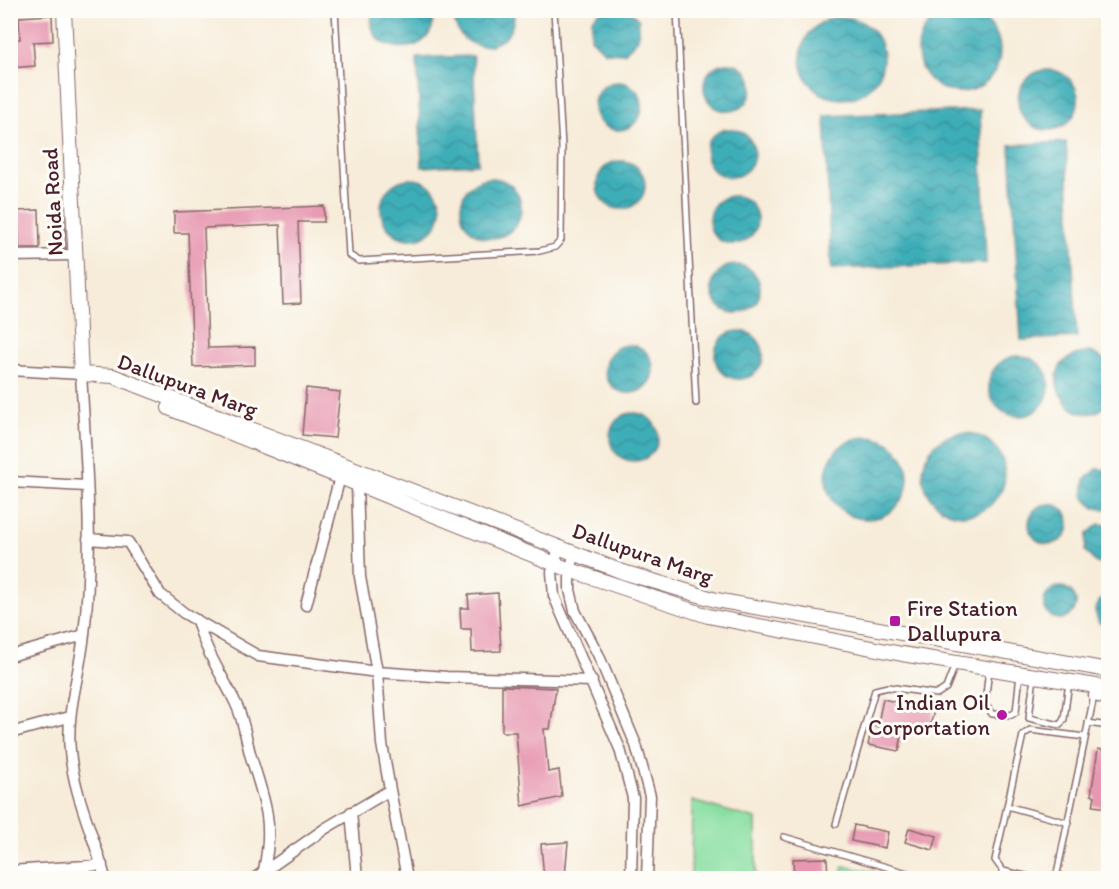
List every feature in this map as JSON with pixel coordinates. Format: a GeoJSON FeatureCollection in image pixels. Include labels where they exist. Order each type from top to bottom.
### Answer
{"type":"FeatureCollection","features":[{"type":"Feature","properties":{"kind":"main road","name":"Noida Road"},"geometry":{"type":"LineString","coordinates":[[64,10],[81,374]]}},
{"type":"Feature","properties":{"kind":"main road"},"geometry":{"type":"LineString","coordinates":[[81,374],[100,376]]}},
{"type":"Feature","properties":{"kind":"main road","name":"Dallupura Marg"},"geometry":{"type":"LineString","coordinates":[[100,376],[110,385],[570,570],[708,616],[955,664],[1069,682],[1099,690]]}},
{"type":"Feature","properties":{"kind":"main road","name":"Dallupura Marg"},"geometry":{"type":"LineString","coordinates":[[100,376],[113,376],[623,572],[716,600],[1108,670]]}},
{"type":"Feature","properties":{"kind":"street"},"geometry":{"type":"LineString","coordinates":[[10,256],[75,255]]}},
{"type":"Feature","properties":{"kind":"street"},"geometry":{"type":"LineString","coordinates":[[10,370],[81,374],[88,539],[84,635],[69,717],[70,752],[81,806],[105,879]]}},
{"type":"Feature","properties":{"kind":"street"},"geometry":{"type":"LineString","coordinates":[[306,605],[340,477]]}},
{"type":"Feature","properties":{"kind":"street"},"geometry":{"type":"LineString","coordinates":[[10,482],[86,486]]}},
{"type":"Feature","properties":{"kind":"street"},"geometry":{"type":"LineString","coordinates":[[357,484],[360,577],[376,672],[382,744],[407,879]]}},
{"type":"Feature","properties":{"kind":"street"},"geometry":{"type":"LineString","coordinates":[[88,539],[128,542],[160,594],[197,620],[258,656],[376,672],[447,677],[592,681]]}},
{"type":"Feature","properties":{"kind":"street"},"geometry":{"type":"LineString","coordinates":[[559,547],[552,580],[554,596],[620,749],[633,798],[631,879]]}},
{"type":"Feature","properties":{"kind":"street"},"geometry":{"type":"LineString","coordinates":[[575,553],[570,570],[570,590],[575,610],[598,654],[636,745],[650,796],[647,879]]}},
{"type":"Feature","properties":{"kind":"street"},"geometry":{"type":"LineString","coordinates":[[197,620],[209,658],[237,707],[261,783],[269,814],[269,849],[264,870]]}},
{"type":"Feature","properties":{"kind":"street"},"geometry":{"type":"LineString","coordinates":[[10,656],[84,635]]}},
{"type":"Feature","properties":{"kind":"street"},"geometry":{"type":"LineString","coordinates":[[1099,690],[1108,699]]}},
{"type":"Feature","properties":{"kind":"street"},"geometry":{"type":"LineString","coordinates":[[10,733],[69,717]]}},
{"type":"Feature","properties":{"kind":"street"},"geometry":{"type":"LineString","coordinates":[[255,879],[264,870],[351,812],[390,790]]}},
{"type":"Feature","properties":{"kind":"street"},"geometry":{"type":"LineString","coordinates":[[351,812],[357,879]]}},
{"type":"Feature","properties":{"kind":"street"},"geometry":{"type":"LineString","coordinates":[[10,871],[102,865]]}},
{"type":"Feature","properties":{"kind":"lane"},"geometry":{"type":"LineString","coordinates":[[335,10],[348,255],[359,261],[540,251],[555,247],[561,240],[562,147],[554,10]]}},
{"type":"Feature","properties":{"kind":"lane"},"geometry":{"type":"LineString","coordinates":[[677,10],[696,403]]}},
{"type":"Feature","properties":{"kind":"lane"},"geometry":{"type":"LineString","coordinates":[[836,824],[875,690],[888,687],[924,694],[942,693],[955,664]]}},
{"type":"Feature","properties":{"kind":"lane"},"geometry":{"type":"LineString","coordinates":[[989,669],[985,704],[992,714],[1011,715],[1016,712],[1020,674]]}},
{"type":"Feature","properties":{"kind":"lane"},"geometry":{"type":"LineString","coordinates":[[1034,677],[1029,718],[1060,725],[1064,719],[1069,682]]}},
{"type":"Feature","properties":{"kind":"lane"},"geometry":{"type":"LineString","coordinates":[[1056,879],[1088,723],[1099,690]]}},
{"type":"Feature","properties":{"kind":"lane"},"geometry":{"type":"LineString","coordinates":[[1088,723],[1108,726]]}},
{"type":"Feature","properties":{"kind":"lane"},"geometry":{"type":"LineString","coordinates":[[1034,879],[1003,871],[996,865],[995,860],[1025,731],[1085,737]]}},
{"type":"Feature","properties":{"kind":"lane"},"geometry":{"type":"LineString","coordinates":[[1007,806],[1069,823]]}},
{"type":"Feature","properties":{"kind":"lane"},"geometry":{"type":"LineString","coordinates":[[784,837],[924,879]]}},
{"type":"Feature","properties":{"kind":"green space"},"geometry":{"type":"Polygon","coordinates":[[[692,801],[756,819],[756,878],[691,878],[692,801]]]}},
{"type":"Feature","properties":{"kind":"green space"},"geometry":{"type":"Polygon","coordinates":[[[843,866],[904,878],[842,878],[843,866]]]}},
{"type":"Feature","properties":{"kind":"water"},"geometry":{"type":"Polygon","coordinates":[[[951,10],[967,10],[982,17],[993,28],[1000,43],[997,67],[988,80],[967,92],[951,92],[936,85],[925,74],[918,59],[918,43],[925,28],[936,17],[951,10]]]}},
{"type":"Feature","properties":{"kind":"water"},"geometry":{"type":"Polygon","coordinates":[[[373,11],[431,11],[432,27],[426,38],[416,45],[402,47],[389,45],[378,39],[372,27],[373,11]]]}},
{"type":"Feature","properties":{"kind":"water"},"geometry":{"type":"Polygon","coordinates":[[[454,11],[514,11],[512,26],[506,37],[484,46],[473,44],[463,38],[456,27],[454,11]]]}},
{"type":"Feature","properties":{"kind":"water"},"geometry":{"type":"Polygon","coordinates":[[[601,11],[630,11],[639,20],[638,39],[624,53],[605,52],[591,38],[592,19],[601,11]]]}},
{"type":"Feature","properties":{"kind":"water"},"geometry":{"type":"Polygon","coordinates":[[[834,17],[850,17],[865,24],[876,35],[883,50],[880,74],[871,87],[850,99],[834,99],[819,92],[808,81],[801,66],[801,50],[808,35],[819,24],[834,17]]]}},
{"type":"Feature","properties":{"kind":"water"},"geometry":{"type":"Polygon","coordinates":[[[473,56],[478,164],[422,167],[417,58],[473,56]]]}},
{"type":"Feature","properties":{"kind":"water"},"geometry":{"type":"Polygon","coordinates":[[[728,63],[745,70],[752,87],[745,104],[728,111],[711,104],[704,87],[711,70],[728,63]]]}},
{"type":"Feature","properties":{"kind":"water"},"geometry":{"type":"Polygon","coordinates":[[[1042,70],[1054,70],[1065,75],[1073,83],[1078,100],[1076,112],[1065,125],[1054,130],[1042,130],[1031,125],[1023,117],[1018,106],[1018,94],[1023,83],[1031,75],[1042,70]]]}},
{"type":"Feature","properties":{"kind":"water"},"geometry":{"type":"Polygon","coordinates":[[[618,82],[635,89],[642,106],[635,123],[618,130],[601,123],[594,106],[601,89],[618,82]]]}},
{"type":"Feature","properties":{"kind":"water"},"geometry":{"type":"Polygon","coordinates":[[[980,110],[986,263],[831,269],[825,116],[980,110]]]}},
{"type":"Feature","properties":{"kind":"water"},"geometry":{"type":"Polygon","coordinates":[[[730,129],[747,136],[754,153],[747,170],[730,177],[713,170],[706,153],[713,136],[730,129]]]}},
{"type":"Feature","properties":{"kind":"water"},"geometry":{"type":"Polygon","coordinates":[[[1066,142],[1077,337],[1021,340],[1010,145],[1066,142]]]}},
{"type":"Feature","properties":{"kind":"water"},"geometry":{"type":"Polygon","coordinates":[[[621,161],[638,168],[645,185],[638,202],[621,209],[604,202],[597,185],[604,168],[621,161]]]}},
{"type":"Feature","properties":{"kind":"water"},"geometry":{"type":"Polygon","coordinates":[[[485,178],[497,178],[508,183],[516,191],[521,208],[519,220],[508,233],[497,238],[485,238],[474,233],[466,225],[461,214],[461,202],[466,191],[474,183],[485,178]]]}},
{"type":"Feature","properties":{"kind":"water"},"geometry":{"type":"Polygon","coordinates":[[[405,179],[417,179],[428,184],[436,192],[441,209],[439,221],[428,234],[417,239],[405,239],[394,234],[386,226],[381,215],[381,203],[386,192],[394,184],[405,179]]]}},
{"type":"Feature","properties":{"kind":"water"},"geometry":{"type":"Polygon","coordinates":[[[733,196],[750,203],[757,220],[750,237],[733,244],[716,237],[709,220],[716,203],[733,196]]]}},
{"type":"Feature","properties":{"kind":"water"},"geometry":{"type":"Polygon","coordinates":[[[736,265],[753,272],[760,289],[753,306],[736,313],[719,306],[712,289],[719,272],[736,265]]]}},
{"type":"Feature","properties":{"kind":"water"},"geometry":{"type":"Polygon","coordinates":[[[739,331],[756,338],[763,355],[756,372],[739,379],[722,372],[715,355],[722,338],[739,331]]]}},
{"type":"Feature","properties":{"kind":"water"},"geometry":{"type":"Polygon","coordinates":[[[629,345],[646,352],[653,369],[646,386],[629,393],[612,386],[605,369],[612,352],[629,345]]]}},
{"type":"Feature","properties":{"kind":"water"},"geometry":{"type":"Polygon","coordinates":[[[1091,352],[1108,362],[1108,403],[1094,412],[1081,413],[1069,406],[1060,394],[1057,381],[1060,368],[1070,357],[1091,352]]]}},
{"type":"Feature","properties":{"kind":"water"},"geometry":{"type":"Polygon","coordinates":[[[1013,356],[1025,356],[1036,361],[1044,369],[1049,386],[1047,398],[1036,411],[1025,416],[1013,416],[1002,411],[994,403],[989,392],[989,380],[994,369],[1002,361],[1013,356]]]}},
{"type":"Feature","properties":{"kind":"water"},"geometry":{"type":"Polygon","coordinates":[[[634,413],[651,420],[658,437],[651,454],[634,461],[617,454],[610,437],[617,420],[634,413]]]}},
{"type":"Feature","properties":{"kind":"water"},"geometry":{"type":"Polygon","coordinates":[[[956,433],[972,433],[987,440],[998,451],[1005,466],[1002,490],[993,503],[972,515],[956,515],[941,508],[930,497],[923,482],[923,466],[930,451],[941,440],[956,433]]]}},
{"type":"Feature","properties":{"kind":"water"},"geometry":{"type":"Polygon","coordinates":[[[859,437],[875,437],[890,444],[901,455],[908,470],[905,494],[896,507],[875,519],[859,519],[844,512],[833,501],[826,486],[826,470],[833,455],[844,444],[859,437]]]}},
{"type":"Feature","properties":{"kind":"water"},"geometry":{"type":"Polygon","coordinates":[[[1097,469],[1108,470],[1108,509],[1094,508],[1083,496],[1085,479],[1097,469]]]}},
{"type":"Feature","properties":{"kind":"water"},"geometry":{"type":"Polygon","coordinates":[[[1049,504],[1057,505],[1063,510],[1068,516],[1068,532],[1063,538],[1057,543],[1049,544],[1041,543],[1035,538],[1030,532],[1029,524],[1030,516],[1035,510],[1041,505],[1049,504]]]}},
{"type":"Feature","properties":{"kind":"water"},"geometry":{"type":"Polygon","coordinates":[[[1099,524],[1108,525],[1108,564],[1096,563],[1085,551],[1087,534],[1099,524]]]}},
{"type":"Feature","properties":{"kind":"water"},"geometry":{"type":"Polygon","coordinates":[[[1060,587],[1071,592],[1076,603],[1071,614],[1060,619],[1049,614],[1044,603],[1049,592],[1060,587]]]}},
{"type":"Feature","properties":{"kind":"water"},"geometry":{"type":"Polygon","coordinates":[[[1108,597],[1108,628],[1099,623],[1095,611],[1100,600],[1108,597]]]}},
{"type":"Feature","properties":{"kind":"building"},"geometry":{"type":"Polygon","coordinates":[[[52,15],[53,41],[33,42],[35,66],[10,68],[10,40],[20,39],[19,17],[52,15]]]}},
{"type":"Feature","properties":{"kind":"building"},"geometry":{"type":"Polygon","coordinates":[[[324,206],[324,222],[298,222],[301,303],[283,304],[280,225],[204,228],[208,348],[255,347],[255,365],[193,367],[188,233],[174,233],[174,212],[324,206]]]}},
{"type":"Feature","properties":{"kind":"building"},"geometry":{"type":"Polygon","coordinates":[[[64,209],[66,248],[59,248],[57,210],[64,209]]]}},
{"type":"Feature","properties":{"kind":"building"},"geometry":{"type":"Polygon","coordinates":[[[39,210],[40,248],[19,248],[18,211],[39,210]]]}},
{"type":"Feature","properties":{"kind":"building"},"geometry":{"type":"Polygon","coordinates":[[[306,388],[340,392],[335,438],[302,435],[306,388]]]}},
{"type":"Feature","properties":{"kind":"building"},"geometry":{"type":"Polygon","coordinates":[[[498,593],[501,651],[472,652],[471,629],[461,629],[460,608],[469,608],[468,595],[498,593]]]}},
{"type":"Feature","properties":{"kind":"building"},"geometry":{"type":"Polygon","coordinates":[[[502,686],[556,688],[550,729],[544,729],[548,772],[559,770],[562,797],[522,806],[516,732],[502,732],[502,686]]]}},
{"type":"Feature","properties":{"kind":"building"},"geometry":{"type":"Polygon","coordinates":[[[883,699],[934,711],[929,730],[904,724],[899,751],[868,745],[872,726],[877,727],[883,699]]]}},
{"type":"Feature","properties":{"kind":"building"},"geometry":{"type":"Polygon","coordinates":[[[1098,749],[1108,751],[1108,808],[1093,806],[1095,796],[1091,795],[1098,749]]]}},
{"type":"Feature","properties":{"kind":"building"},"geometry":{"type":"Polygon","coordinates":[[[854,825],[888,832],[885,848],[851,841],[854,825]]]}},
{"type":"Feature","properties":{"kind":"building"},"geometry":{"type":"Polygon","coordinates":[[[909,828],[937,836],[933,850],[905,842],[909,828]]]}},
{"type":"Feature","properties":{"kind":"building"},"geometry":{"type":"Polygon","coordinates":[[[568,842],[565,876],[544,879],[541,844],[568,842]]]}},
{"type":"Feature","properties":{"kind":"building"},"geometry":{"type":"Polygon","coordinates":[[[827,858],[828,879],[794,879],[793,859],[827,858]]]}},
{"type":"Feature","properties":{"kind":"place","name":"Fire Station Dallupura"},"geometry":{"type":"Point","coordinates":[895,621]}},
{"type":"Feature","properties":{"kind":"place","name":"Indian Oil Corportation"},"geometry":{"type":"Point","coordinates":[1002,715]}}]}
